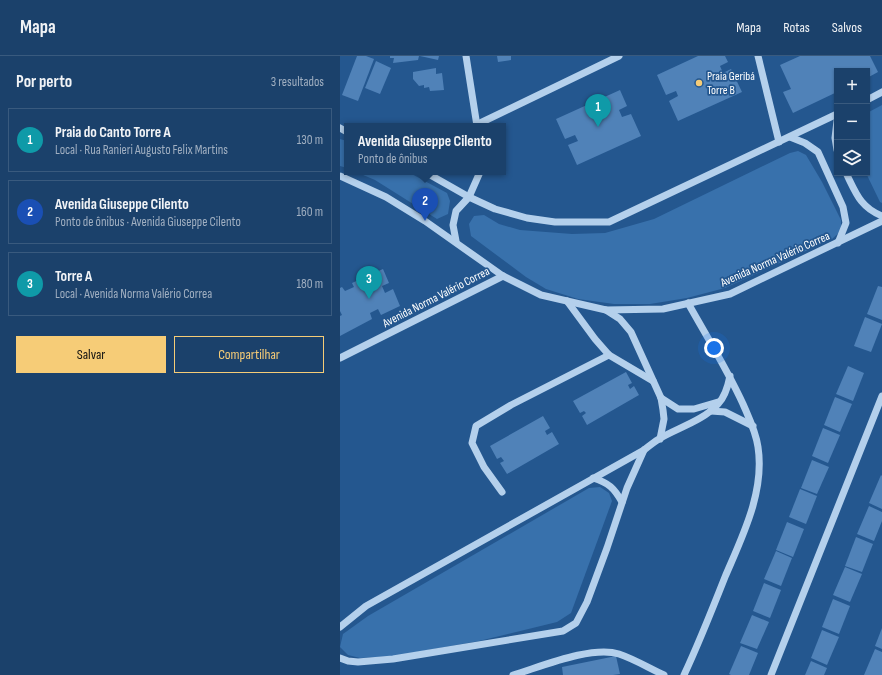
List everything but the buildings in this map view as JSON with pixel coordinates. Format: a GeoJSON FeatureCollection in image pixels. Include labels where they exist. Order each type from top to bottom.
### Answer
{"type":"FeatureCollection","features":[{"type":"Feature","properties":{"kind":"street"},"geometry":{"type":"LineString","coordinates":[[466,56],[476,123]]}},
{"type":"Feature","properties":{"kind":"street"},"geometry":{"type":"LineString","coordinates":[[480,123],[619,56]]}},
{"type":"Feature","properties":{"kind":"street"},"geometry":{"type":"LineString","coordinates":[[758,56],[779,142]]}},
{"type":"Feature","properties":{"kind":"street"},"geometry":{"type":"LineString","coordinates":[[870,98],[882,92]]}},
{"type":"Feature","properties":{"kind":"street"},"geometry":{"type":"LineString","coordinates":[[430,175],[469,197],[496,209],[527,218],[555,222],[609,222],[834,115]]}},
{"type":"Feature","properties":{"kind":"street"},"geometry":{"type":"LineString","coordinates":[[790,137],[805,143],[818,152],[843,207],[846,223],[838,243]]}},
{"type":"Feature","properties":{"kind":"street"},"geometry":{"type":"LineString","coordinates":[[456,242],[452,225],[456,212],[469,197],[479,175]]}},
{"type":"Feature","properties":{"kind":"street"},"geometry":{"type":"LineString","coordinates":[[340,176],[386,197],[456,242],[503,276]]}},
{"type":"Feature","properties":{"kind":"street"},"geometry":{"type":"LineString","coordinates":[[848,176],[862,203],[873,213],[882,216]]}},
{"type":"Feature","properties":{"kind":"street","name":"Avenida Norma Valério Correa"},"geometry":{"type":"LineString","coordinates":[[340,358],[503,276],[541,295],[606,310],[663,309],[730,294],[882,221]]}},
{"type":"Feature","properties":{"kind":"street"},"geometry":{"type":"LineString","coordinates":[[567,301],[595,339],[609,355],[654,381]]}},
{"type":"Feature","properties":{"kind":"street"},"geometry":{"type":"LineString","coordinates":[[684,675],[747,526],[756,495],[759,466],[758,447],[753,426],[730,376],[688,303]]}},
{"type":"Feature","properties":{"kind":"street"},"geometry":{"type":"LineString","coordinates":[[606,310],[620,319],[631,332],[654,381],[661,398],[664,419],[660,438]]}},
{"type":"Feature","properties":{"kind":"street"},"geometry":{"type":"LineString","coordinates":[[502,492],[484,467],[472,443],[476,426],[510,405],[609,355]]}},
{"type":"Feature","properties":{"kind":"street"},"geometry":{"type":"LineString","coordinates":[[340,627],[372,602],[644,450],[660,438],[711,411],[720,401],[728,386],[730,376]]}},
{"type":"Feature","properties":{"kind":"street"},"geometry":{"type":"LineString","coordinates":[[771,675],[882,396]]}},
{"type":"Feature","properties":{"kind":"street"},"geometry":{"type":"LineString","coordinates":[[661,398],[678,409],[694,409],[720,401]]}},
{"type":"Feature","properties":{"kind":"street"},"geometry":{"type":"LineString","coordinates":[[711,411],[725,412],[753,426]]}},
{"type":"Feature","properties":{"kind":"street"},"geometry":{"type":"LineString","coordinates":[[340,658],[358,662],[393,659],[563,631],[576,623],[587,602],[627,488],[644,450]]}},
{"type":"Feature","properties":{"kind":"street"},"geometry":{"type":"LineString","coordinates":[[593,478],[604,482],[615,490],[622,502]]}},
{"type":"Feature","properties":{"kind":"street"},"geometry":{"type":"LineString","coordinates":[[513,675],[579,655],[601,652],[618,654],[664,675]]}},
{"type":"Feature","properties":{"kind":"shaded area"},"geometry":{"type":"Polygon","coordinates":[[[882,105],[882,203],[880,202],[867,176],[870,176],[870,111],[882,105]]]}},
{"type":"Feature","properties":{"kind":"shaded area"},"geometry":{"type":"Polygon","coordinates":[[[340,139],[344,140],[344,167],[340,166],[340,139]]]}},
{"type":"Feature","properties":{"kind":"shaded area"},"geometry":{"type":"Polygon","coordinates":[[[798,151],[806,155],[822,182],[841,220],[841,231],[832,239],[725,288],[687,298],[650,304],[614,304],[578,299],[546,289],[526,277],[471,236],[469,224],[474,216],[484,215],[499,224],[520,230],[572,234],[605,233],[654,219],[790,153],[798,151]]]}},
{"type":"Feature","properties":{"kind":"shaded area"},"geometry":{"type":"Polygon","coordinates":[[[363,175],[414,175],[447,193],[450,201],[448,214],[437,219],[375,180],[363,175]]]}},
{"type":"Feature","properties":{"kind":"shaded area"},"geometry":{"type":"Polygon","coordinates":[[[600,487],[609,493],[612,501],[571,613],[557,622],[479,641],[394,656],[360,658],[348,655],[340,647],[343,634],[368,616],[589,488],[600,487]]]}},
{"type":"Feature","properties":{"kind":"place","name":"Praia Geribá Torre B"},"geometry":{"type":"Point","coordinates":[699,83]}},
{"type":"Feature","properties":{"kind":"place","name":"Praia do Canto Torre A"},"geometry":{"type":"Point","coordinates":[598,127]}},
{"type":"Feature","properties":{"kind":"place","name":"Avenida Giuseppe Cilento"},"geometry":{"type":"Point","coordinates":[425,221]}},
{"type":"Feature","properties":{"kind":"place","name":"Torre A"},"geometry":{"type":"Point","coordinates":[369,299]}}]}
